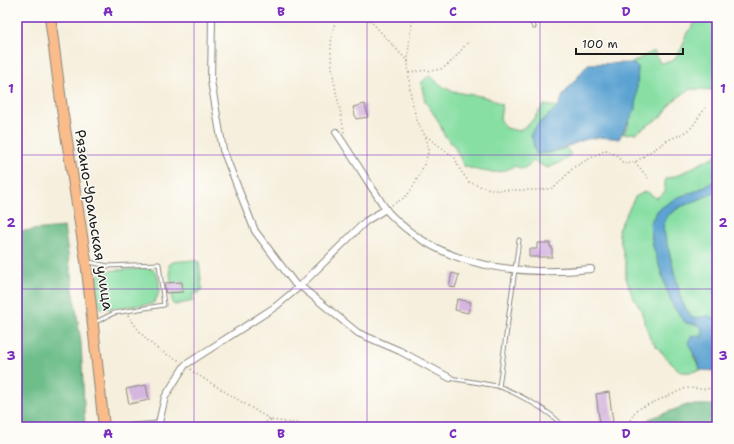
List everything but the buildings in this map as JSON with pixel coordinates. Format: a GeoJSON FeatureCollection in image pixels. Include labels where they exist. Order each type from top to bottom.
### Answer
{"type":"FeatureCollection","features":[{"type":"Feature","properties":{"kind":"main road","name":"Рязано-Уральская улица"},"geometry":{"type":"LineString","coordinates":[[50,17],[62,110],[86,261],[106,427]]}},
{"type":"Feature","properties":{"kind":"street"},"geometry":{"type":"LineString","coordinates":[[212,17],[211,81],[223,150],[255,231],[295,284],[358,333],[400,351],[450,378]]}},
{"type":"Feature","properties":{"kind":"street"},"geometry":{"type":"LineString","coordinates":[[336,132],[386,209],[422,239],[468,262],[515,271],[558,272],[591,269]]}},
{"type":"Feature","properties":{"kind":"street"},"geometry":{"type":"LineString","coordinates":[[159,425],[166,397],[184,365],[275,307],[299,286],[366,221],[386,209]]}},
{"type":"Feature","properties":{"kind":"lane"},"geometry":{"type":"LineString","coordinates":[[534,27],[530,18],[537,17]]}},
{"type":"Feature","properties":{"kind":"lane"},"geometry":{"type":"LineString","coordinates":[[499,387],[519,240]]}},
{"type":"Feature","properties":{"kind":"lane"},"geometry":{"type":"LineString","coordinates":[[86,261],[108,266],[159,264],[164,305],[114,313],[94,323]]}},
{"type":"Feature","properties":{"kind":"lane"},"geometry":{"type":"LineString","coordinates":[[450,378],[499,387],[540,407],[559,420],[562,427]]}},
{"type":"Feature","properties":{"kind":"lane"},"geometry":{"type":"LineString","coordinates":[[106,427],[159,425]]}},
{"type":"Feature","properties":{"kind":"path"},"geometry":{"type":"LineString","coordinates":[[337,17],[334,26],[330,55],[344,134]]}},
{"type":"Feature","properties":{"kind":"path"},"geometry":{"type":"LineString","coordinates":[[367,17],[410,64]]}},
{"type":"Feature","properties":{"kind":"path"},"geometry":{"type":"LineString","coordinates":[[386,209],[408,195],[421,170],[428,152],[426,136],[416,118],[409,73],[409,33],[414,17]]}},
{"type":"Feature","properties":{"kind":"path"},"geometry":{"type":"LineString","coordinates":[[409,73],[417,70],[440,69],[451,61],[468,41]]}},
{"type":"Feature","properties":{"kind":"path"},"geometry":{"type":"LineString","coordinates":[[426,136],[455,158],[460,170],[469,182],[496,190],[539,190],[554,188],[574,167],[606,150],[616,155],[624,164],[635,162],[668,140],[682,134],[692,127],[705,108]]}},
{"type":"Feature","properties":{"kind":"path"},"geometry":{"type":"LineString","coordinates":[[635,162],[648,178]]}},
{"type":"Feature","properties":{"kind":"path"},"geometry":{"type":"LineString","coordinates":[[126,311],[143,337],[165,354],[187,363],[193,372],[271,420],[325,427]]}},
{"type":"Feature","properties":{"kind":"path"},"geometry":{"type":"LineString","coordinates":[[626,427],[636,410],[686,388],[706,389],[717,387]]}},
{"type":"Feature","properties":{"kind":"path"},"geometry":{"type":"LineString","coordinates":[[255,427],[271,420]]}},
{"type":"Feature","properties":{"kind":"green space"},"geometry":{"type":"Polygon","coordinates":[[[700,17],[717,18],[717,90],[690,89],[673,101],[662,116],[636,133],[623,134],[628,126],[638,67],[631,63],[654,51],[660,63],[673,61],[682,48],[686,34],[700,17]]]}},
{"type":"Feature","properties":{"kind":"green space"},"geometry":{"type":"Polygon","coordinates":[[[429,76],[447,89],[482,96],[502,105],[500,119],[506,128],[519,131],[531,122],[544,105],[558,107],[537,125],[531,134],[536,154],[550,153],[566,148],[571,154],[562,162],[547,168],[534,161],[523,169],[514,166],[496,172],[477,170],[464,166],[454,146],[444,135],[439,122],[425,101],[421,83],[429,76]]]}},
{"type":"Feature","properties":{"kind":"green space"},"geometry":{"type":"Polygon","coordinates":[[[717,155],[717,180],[696,191],[676,198],[658,210],[650,223],[653,246],[674,308],[686,323],[695,324],[702,327],[702,337],[693,356],[701,370],[681,372],[650,339],[641,310],[632,295],[626,278],[626,265],[618,230],[635,197],[646,191],[656,198],[665,192],[665,179],[678,175],[717,155]]]}},
{"type":"Feature","properties":{"kind":"green space"},"geometry":{"type":"Polygon","coordinates":[[[717,192],[717,321],[709,316],[692,318],[682,302],[663,228],[667,216],[680,207],[717,192]]]}},
{"type":"Feature","properties":{"kind":"green space"},"geometry":{"type":"Polygon","coordinates":[[[64,227],[81,343],[85,427],[17,427],[17,234],[23,231],[64,227]]]}},
{"type":"Feature","properties":{"kind":"green space"},"geometry":{"type":"Polygon","coordinates":[[[193,260],[199,262],[202,289],[200,292],[193,294],[193,301],[175,305],[172,303],[172,293],[183,292],[182,282],[171,283],[169,265],[173,262],[193,260]]]}},
{"type":"Feature","properties":{"kind":"green space"},"geometry":{"type":"Polygon","coordinates":[[[150,268],[157,275],[159,280],[158,296],[152,304],[102,309],[98,299],[96,285],[96,278],[99,274],[103,271],[150,268]]]}},
{"type":"Feature","properties":{"kind":"green space"},"geometry":{"type":"Polygon","coordinates":[[[687,405],[717,405],[717,427],[643,427],[649,419],[687,405]]]}},
{"type":"Feature","properties":{"kind":"water"},"geometry":{"type":"Polygon","coordinates":[[[631,63],[638,67],[636,108],[619,139],[588,139],[555,151],[536,154],[531,134],[537,125],[558,107],[563,95],[588,64],[631,63]]]}},
{"type":"Feature","properties":{"kind":"water"},"geometry":{"type":"Polygon","coordinates":[[[717,180],[717,192],[680,207],[667,216],[663,228],[682,302],[692,318],[709,316],[717,321],[717,371],[701,370],[688,342],[692,335],[702,337],[702,327],[695,324],[686,323],[674,308],[653,246],[650,223],[658,210],[676,198],[696,191],[717,180]]]}}]}
